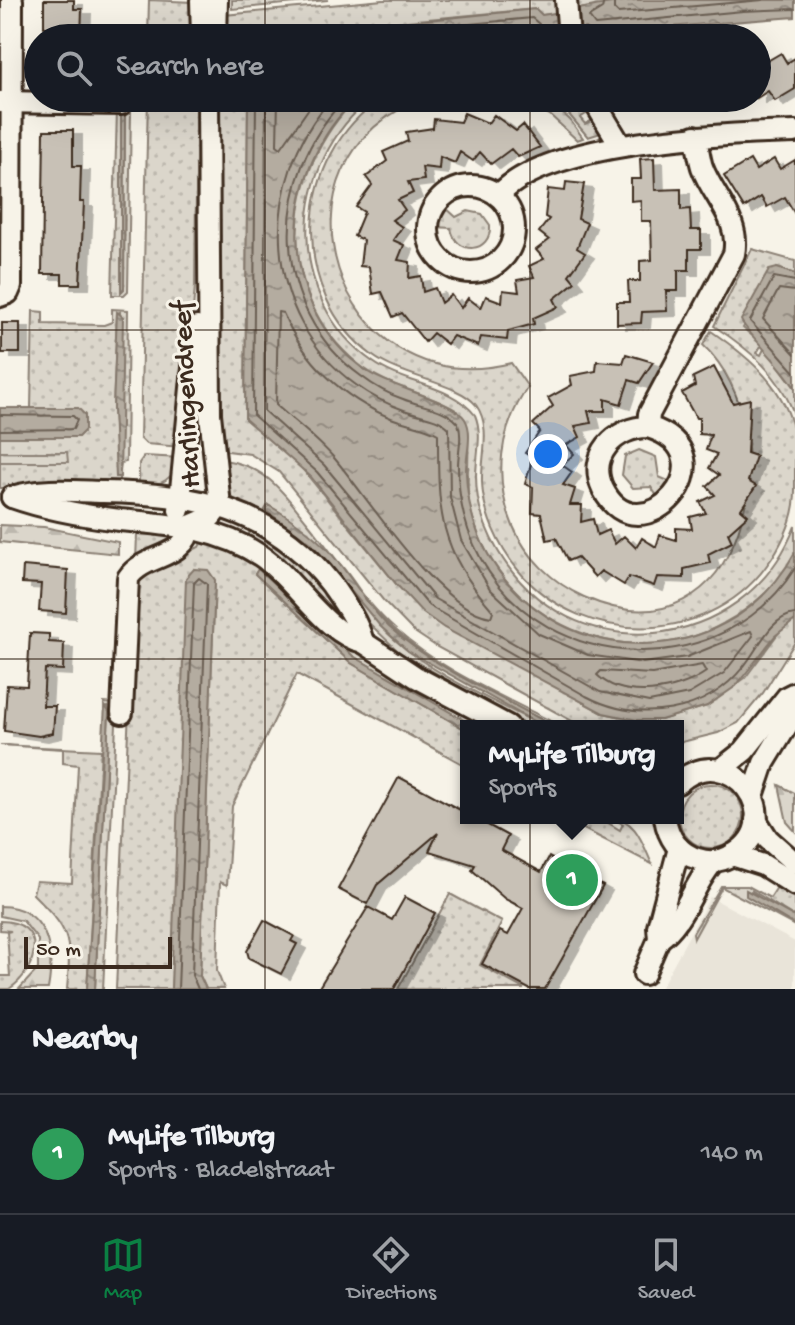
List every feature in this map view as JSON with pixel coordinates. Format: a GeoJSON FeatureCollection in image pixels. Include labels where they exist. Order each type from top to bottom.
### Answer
{"type":"FeatureCollection","features":[{"type":"Feature","properties":{"kind":"street"},"geometry":{"type":"LineString","coordinates":[[4,295],[6,102],[12,0]]}},
{"type":"Feature","properties":{"kind":"street"},"geometry":{"type":"LineString","coordinates":[[201,0],[202,24]]}},
{"type":"Feature","properties":{"kind":"street"},"geometry":{"type":"LineString","coordinates":[[216,24],[217,0]]}},
{"type":"Feature","properties":{"kind":"street"},"geometry":{"type":"LineString","coordinates":[[566,0],[568,24]]}},
{"type":"Feature","properties":{"kind":"street","name":"Harlingendreef"},"geometry":{"type":"LineString","coordinates":[[206,214],[191,414],[178,498],[179,513],[190,526],[211,517],[220,505],[210,414],[206,214],[208,112]]}},
{"type":"Feature","properties":{"kind":"street"},"geometry":{"type":"LineString","coordinates":[[600,112],[621,146]]}},
{"type":"Feature","properties":{"kind":"street"},"geometry":{"type":"LineString","coordinates":[[499,195],[523,175],[621,146],[695,136],[795,132]]}},
{"type":"Feature","properties":{"kind":"street"},"geometry":{"type":"LineString","coordinates":[[648,427],[649,414],[734,254],[734,226],[703,168],[695,136]]}},
{"type":"Feature","properties":{"kind":"street"},"geometry":{"type":"LineString","coordinates":[[467,186],[478,186],[499,195],[514,222],[508,252],[492,267],[481,271],[469,273],[446,264],[431,246],[428,234],[428,223],[437,202],[456,188],[467,186]]}},
{"type":"Feature","properties":{"kind":"street"},"geometry":{"type":"LineString","coordinates":[[637,427],[648,427],[669,437],[676,445],[684,466],[684,478],[680,489],[666,506],[656,511],[634,512],[614,503],[607,495],[601,485],[599,463],[602,452],[616,435],[637,427]]}},
{"type":"Feature","properties":{"kind":"street"},"geometry":{"type":"LineString","coordinates":[[6,498],[33,491],[48,491],[178,498],[220,505],[268,525],[296,546],[345,603],[359,625],[363,642]]}},
{"type":"Feature","properties":{"kind":"street"},"geometry":{"type":"LineString","coordinates":[[6,498],[117,519],[190,526],[230,539],[280,570],[344,634],[497,720]]}},
{"type":"Feature","properties":{"kind":"street"},"geometry":{"type":"LineString","coordinates":[[122,713],[128,578],[137,569],[181,547],[189,537],[190,526]]}},
{"type":"Feature","properties":{"kind":"street"},"geometry":{"type":"LineString","coordinates":[[720,770],[744,751],[787,697],[795,693]]}},
{"type":"Feature","properties":{"kind":"street"},"geometry":{"type":"LineString","coordinates":[[795,712],[764,763],[753,796],[756,820],[768,839],[795,863]]}},
{"type":"Feature","properties":{"kind":"street"},"geometry":{"type":"LineString","coordinates":[[684,779],[697,771],[720,770],[738,778],[753,796]]}},
{"type":"Feature","properties":{"kind":"street"},"geometry":{"type":"LineString","coordinates":[[644,974],[659,939],[675,924],[700,877],[748,841],[756,820]]}},
{"type":"Feature","properties":{"kind":"street"},"geometry":{"type":"LineString","coordinates":[[667,824],[679,848],[701,860],[723,858],[763,865],[795,885]]}},
{"type":"Feature","properties":{"kind":"street"},"geometry":{"type":"LineString","coordinates":[[659,939],[658,927],[679,848]]}},
{"type":"Feature","properties":{"kind":"shaded area"},"geometry":{"type":"Polygon","coordinates":[[[710,897],[795,942],[795,989],[660,989],[710,897]]]}},
{"type":"Feature","properties":{"kind":"green space"},"geometry":{"type":"Polygon","coordinates":[[[149,0],[193,2],[194,24],[148,24],[149,0]]]}},
{"type":"Feature","properties":{"kind":"green space"},"geometry":{"type":"Polygon","coordinates":[[[232,0],[328,0],[232,9],[232,0]]]}},
{"type":"Feature","properties":{"kind":"green space"},"geometry":{"type":"Polygon","coordinates":[[[383,0],[556,0],[557,4],[578,0],[635,0],[542,15],[535,9],[374,24],[224,24],[224,15],[383,0]]]}},
{"type":"Feature","properties":{"kind":"green space"},"geometry":{"type":"Polygon","coordinates":[[[117,112],[125,112],[131,112],[128,291],[124,295],[112,295],[117,112]],[[125,112],[121,115],[121,292],[124,289],[125,112]]]}},
{"type":"Feature","properties":{"kind":"green space"},"geometry":{"type":"Polygon","coordinates":[[[148,112],[197,112],[195,286],[181,447],[146,444],[140,438],[148,112]]]}},
{"type":"Feature","properties":{"kind":"green space"},"geometry":{"type":"Polygon","coordinates":[[[219,112],[248,112],[245,419],[300,466],[397,585],[433,620],[603,713],[637,720],[570,720],[413,631],[383,600],[279,472],[250,454],[221,450],[215,387],[219,112]]]}},
{"type":"Feature","properties":{"kind":"green space"},"geometry":{"type":"Polygon","coordinates":[[[345,112],[357,112],[344,125],[324,158],[312,193],[307,231],[311,268],[323,303],[344,335],[373,362],[399,376],[453,397],[475,415],[479,437],[476,476],[485,524],[498,551],[529,590],[567,617],[610,631],[654,633],[698,623],[737,602],[771,569],[795,526],[795,551],[791,561],[785,572],[755,602],[724,623],[687,638],[648,644],[609,641],[572,629],[539,610],[510,585],[487,553],[472,515],[468,486],[468,434],[456,410],[393,384],[357,363],[330,334],[311,302],[300,267],[297,231],[302,195],[314,160],[332,127],[345,112]]]}},
{"type":"Feature","properties":{"kind":"green space"},"geometry":{"type":"Polygon","coordinates":[[[366,112],[401,112],[373,128],[343,171],[332,220],[339,270],[362,314],[399,349],[450,367],[511,363],[528,387],[505,437],[501,472],[507,508],[525,548],[542,568],[562,584],[584,597],[639,610],[683,600],[717,572],[738,531],[748,482],[746,432],[731,384],[703,345],[711,331],[764,375],[784,403],[791,419],[795,437],[795,500],[785,534],[772,558],[747,587],[717,609],[684,622],[648,627],[612,625],[577,614],[545,596],[518,570],[498,540],[483,494],[485,432],[476,405],[457,391],[373,356],[345,329],[326,297],[315,262],[312,225],[318,189],[331,154],[353,123],[366,112]]]}},
{"type":"Feature","properties":{"kind":"green space"},"geometry":{"type":"Polygon","coordinates":[[[544,112],[561,112],[583,138],[577,140],[544,112]]]}},
{"type":"Feature","properties":{"kind":"green space"},"geometry":{"type":"Polygon","coordinates":[[[567,112],[589,112],[580,118],[585,124],[593,120],[601,133],[588,137],[567,112]]]}},
{"type":"Feature","properties":{"kind":"green space"},"geometry":{"type":"Polygon","coordinates":[[[445,207],[456,217],[468,211],[482,214],[490,225],[485,242],[473,248],[466,247],[454,237],[451,228],[436,227],[445,207]]]}},
{"type":"Feature","properties":{"kind":"green space"},"geometry":{"type":"Polygon","coordinates":[[[752,249],[795,261],[795,274],[777,268],[743,328],[762,344],[757,353],[761,355],[765,347],[795,388],[795,417],[781,388],[762,364],[714,326],[752,249]]]}},
{"type":"Feature","properties":{"kind":"green space"},"geometry":{"type":"Polygon","coordinates":[[[112,309],[128,310],[126,462],[121,463],[118,487],[0,488],[0,462],[67,462],[67,452],[0,452],[0,437],[78,437],[85,428],[78,408],[31,408],[33,311],[43,312],[43,324],[104,325],[112,322],[112,309]],[[120,312],[117,313],[113,408],[117,477],[121,410],[120,312]]]}},
{"type":"Feature","properties":{"kind":"green space"},"geometry":{"type":"Polygon","coordinates":[[[639,450],[656,457],[659,477],[673,483],[659,499],[651,487],[633,488],[622,475],[625,456],[639,450]]]}},
{"type":"Feature","properties":{"kind":"green space"},"geometry":{"type":"Polygon","coordinates":[[[0,452],[67,452],[68,462],[0,462],[0,452]]]}},
{"type":"Feature","properties":{"kind":"green space"},"geometry":{"type":"Polygon","coordinates":[[[144,456],[180,458],[174,472],[166,480],[139,486],[139,463],[144,456]]]}},
{"type":"Feature","properties":{"kind":"green space"},"geometry":{"type":"Polygon","coordinates":[[[224,460],[262,474],[282,491],[336,559],[288,517],[268,505],[265,510],[323,554],[394,639],[446,676],[530,720],[518,720],[399,652],[370,624],[339,584],[234,500],[229,492],[224,460]]]}},
{"type":"Feature","properties":{"kind":"green space"},"geometry":{"type":"Polygon","coordinates":[[[0,525],[44,527],[118,542],[118,554],[0,542],[0,525]]]}},
{"type":"Feature","properties":{"kind":"green space"},"geometry":{"type":"Polygon","coordinates":[[[253,526],[307,567],[350,628],[281,560],[247,537],[253,526]]]}},
{"type":"Feature","properties":{"kind":"green space"},"geometry":{"type":"Polygon","coordinates":[[[137,534],[174,535],[173,542],[136,561],[137,534]]]}},
{"type":"Feature","properties":{"kind":"green space"},"geometry":{"type":"Polygon","coordinates":[[[203,539],[245,553],[359,654],[476,720],[464,720],[353,656],[258,570],[255,574],[351,663],[460,727],[460,763],[297,674],[232,806],[227,885],[220,882],[217,971],[224,989],[206,989],[200,976],[215,580],[208,571],[194,569],[171,989],[116,989],[135,581],[141,573],[199,547],[203,539]]]}},
{"type":"Feature","properties":{"kind":"green space"},"geometry":{"type":"Polygon","coordinates":[[[361,592],[397,631],[434,659],[548,720],[542,720],[427,656],[390,627],[361,592]]]}},
{"type":"Feature","properties":{"kind":"green space"},"geometry":{"type":"Polygon","coordinates":[[[795,620],[795,642],[763,693],[738,723],[718,733],[684,742],[684,720],[661,720],[707,706],[745,678],[780,631],[795,620]]]}},
{"type":"Feature","properties":{"kind":"green space"},"geometry":{"type":"Polygon","coordinates":[[[104,703],[117,704],[103,989],[95,989],[109,712],[108,707],[104,708],[104,703]]]}},
{"type":"Feature","properties":{"kind":"green space"},"geometry":{"type":"Polygon","coordinates":[[[0,745],[101,750],[87,989],[67,989],[69,957],[65,935],[54,917],[33,894],[36,881],[72,883],[78,765],[63,763],[63,749],[0,745]]]}},
{"type":"Feature","properties":{"kind":"green space"},"geometry":{"type":"Polygon","coordinates":[[[705,785],[717,785],[729,790],[742,810],[742,822],[737,834],[717,847],[705,847],[693,842],[681,824],[684,824],[685,798],[705,785]]]}},
{"type":"Feature","properties":{"kind":"green space"},"geometry":{"type":"Polygon","coordinates":[[[779,785],[795,793],[795,831],[787,822],[779,785]]]}},
{"type":"Feature","properties":{"kind":"green space"},"geometry":{"type":"Polygon","coordinates":[[[574,824],[610,824],[620,830],[623,824],[628,824],[638,834],[652,864],[574,824]]]}},
{"type":"Feature","properties":{"kind":"green space"},"geometry":{"type":"Polygon","coordinates":[[[779,884],[795,893],[795,917],[751,890],[777,916],[795,926],[722,887],[694,938],[693,933],[721,886],[748,886],[770,898],[779,884]]]}},
{"type":"Feature","properties":{"kind":"green space"},"geometry":{"type":"Polygon","coordinates":[[[450,894],[502,922],[480,965],[524,989],[398,989],[450,894]]]}},
{"type":"Feature","properties":{"kind":"green space"},"geometry":{"type":"Polygon","coordinates":[[[0,906],[29,914],[45,934],[50,960],[48,989],[19,989],[38,969],[38,940],[23,921],[0,916],[0,906]]]}},
{"type":"Feature","properties":{"kind":"green space"},"geometry":{"type":"Polygon","coordinates":[[[0,921],[15,923],[26,929],[32,937],[34,948],[27,970],[9,989],[0,989],[0,976],[10,976],[7,932],[11,931],[0,930],[0,921]]]}},
{"type":"Feature","properties":{"kind":"water"},"geometry":{"type":"Polygon","coordinates":[[[635,0],[795,0],[795,17],[707,24],[389,24],[536,9],[542,15],[635,0]]]}},
{"type":"Feature","properties":{"kind":"water"},"geometry":{"type":"Polygon","coordinates":[[[248,112],[345,112],[331,128],[312,163],[301,200],[297,238],[302,276],[315,312],[337,345],[368,372],[449,406],[465,419],[469,432],[466,467],[473,518],[482,543],[510,586],[548,617],[590,636],[636,644],[682,639],[726,623],[765,594],[795,552],[795,620],[775,636],[736,686],[707,706],[661,720],[637,720],[603,713],[444,628],[423,613],[311,477],[245,419],[248,112]]]}},
{"type":"Feature","properties":{"kind":"water"},"geometry":{"type":"Polygon","coordinates":[[[125,113],[124,289],[121,292],[121,115],[125,113]]]}},
{"type":"Feature","properties":{"kind":"water"},"geometry":{"type":"Polygon","coordinates":[[[777,268],[795,274],[795,388],[741,320],[769,270],[777,268]]]}},
{"type":"Feature","properties":{"kind":"water"},"geometry":{"type":"Polygon","coordinates":[[[117,312],[123,317],[120,477],[116,477],[113,408],[117,312]]]}},
{"type":"Feature","properties":{"kind":"water"},"geometry":{"type":"Polygon","coordinates":[[[0,408],[78,408],[85,415],[85,430],[78,437],[0,437],[0,408]]]}},
{"type":"Feature","properties":{"kind":"water"},"geometry":{"type":"Polygon","coordinates":[[[268,505],[324,546],[376,613],[407,642],[447,669],[542,720],[531,720],[408,651],[380,626],[311,543],[265,510],[268,505]]]}},
{"type":"Feature","properties":{"kind":"water"},"geometry":{"type":"Polygon","coordinates":[[[194,569],[208,570],[215,580],[200,976],[206,989],[171,989],[186,578],[194,569]]]}},
{"type":"Feature","properties":{"kind":"water"},"geometry":{"type":"Polygon","coordinates":[[[258,569],[353,656],[464,720],[460,720],[460,727],[351,663],[255,574],[258,569]]]}},
{"type":"Feature","properties":{"kind":"water"},"geometry":{"type":"Polygon","coordinates":[[[105,706],[109,712],[95,989],[87,989],[105,706]]]}},
{"type":"Feature","properties":{"kind":"water"},"geometry":{"type":"Polygon","coordinates":[[[746,890],[795,917],[795,925],[746,896],[746,890]]]}},
{"type":"Feature","properties":{"kind":"building"},"geometry":{"type":"Polygon","coordinates":[[[44,0],[74,0],[74,9],[82,9],[81,24],[44,24],[44,0]]]}},
{"type":"Feature","properties":{"kind":"building"},"geometry":{"type":"Polygon","coordinates":[[[781,53],[787,63],[795,58],[795,89],[775,101],[771,95],[771,59],[781,53]]]}},
{"type":"Feature","properties":{"kind":"building"},"geometry":{"type":"Polygon","coordinates":[[[464,113],[488,123],[494,115],[516,131],[523,125],[540,147],[518,157],[511,149],[491,164],[480,152],[473,161],[460,152],[455,163],[440,157],[439,169],[422,167],[424,180],[408,182],[413,193],[398,200],[405,210],[392,220],[402,227],[393,240],[404,245],[398,260],[410,262],[409,278],[421,276],[423,292],[435,288],[441,303],[451,295],[461,308],[468,298],[481,308],[486,296],[502,302],[503,290],[519,292],[517,280],[534,277],[529,266],[544,259],[536,250],[549,240],[539,232],[549,219],[545,217],[548,189],[565,191],[566,182],[584,184],[578,219],[587,223],[577,248],[585,253],[569,275],[575,282],[554,299],[558,307],[533,318],[534,324],[508,331],[507,340],[481,337],[478,346],[453,336],[447,344],[433,333],[425,342],[402,313],[393,317],[382,292],[373,294],[369,267],[360,266],[363,240],[354,236],[364,212],[356,207],[372,185],[366,177],[387,161],[383,152],[408,141],[406,132],[433,128],[434,119],[460,122],[464,113]]]}},
{"type":"Feature","properties":{"kind":"building"},"geometry":{"type":"Polygon","coordinates":[[[44,130],[73,130],[73,166],[81,166],[80,202],[84,202],[80,284],[62,284],[62,274],[42,274],[44,130]]]}},
{"type":"Feature","properties":{"kind":"building"},"geometry":{"type":"Polygon","coordinates":[[[654,158],[655,190],[681,189],[681,210],[690,209],[691,230],[701,230],[701,249],[689,249],[689,270],[678,270],[678,291],[666,291],[667,311],[642,312],[641,323],[617,324],[617,302],[629,302],[628,281],[640,281],[640,261],[652,260],[651,221],[641,221],[641,200],[631,201],[631,179],[641,179],[640,159],[654,158]]]}},
{"type":"Feature","properties":{"kind":"building"},"geometry":{"type":"Polygon","coordinates":[[[774,159],[780,169],[795,160],[795,214],[785,197],[767,207],[761,197],[744,208],[724,176],[750,160],[756,170],[774,159]]]}},
{"type":"Feature","properties":{"kind":"building"},"geometry":{"type":"Polygon","coordinates":[[[2,323],[20,323],[20,353],[2,353],[2,323]]]}},
{"type":"Feature","properties":{"kind":"building"},"geometry":{"type":"Polygon","coordinates":[[[626,354],[653,362],[639,383],[629,380],[621,404],[605,399],[605,411],[588,411],[591,423],[575,426],[580,437],[566,445],[574,454],[562,465],[572,472],[563,485],[575,489],[570,505],[582,505],[581,522],[593,519],[597,535],[608,530],[615,544],[624,536],[636,548],[642,538],[656,547],[660,535],[676,540],[676,528],[692,529],[690,517],[706,513],[700,502],[715,495],[707,486],[719,475],[709,468],[717,454],[706,450],[711,435],[699,434],[699,418],[696,418],[682,393],[695,386],[693,377],[714,367],[733,403],[750,399],[747,453],[756,456],[748,481],[756,486],[741,509],[748,515],[728,533],[732,542],[708,554],[710,563],[684,569],[684,578],[657,577],[654,586],[629,577],[624,585],[601,571],[595,577],[577,557],[568,561],[556,538],[547,540],[541,514],[532,513],[533,487],[525,484],[533,458],[525,453],[540,431],[533,424],[553,406],[548,398],[572,385],[570,376],[596,371],[597,361],[623,363],[626,354]]]}},
{"type":"Feature","properties":{"kind":"building"},"geometry":{"type":"Polygon","coordinates":[[[23,566],[68,570],[66,613],[39,611],[41,584],[22,583],[23,566]]]}},
{"type":"Feature","properties":{"kind":"building"},"geometry":{"type":"Polygon","coordinates":[[[30,633],[49,634],[49,642],[64,643],[63,670],[45,669],[43,706],[55,706],[53,733],[39,736],[4,731],[7,685],[27,686],[30,633]]]}},
{"type":"Feature","properties":{"kind":"building"},"geometry":{"type":"Polygon","coordinates":[[[399,777],[460,810],[460,824],[486,824],[508,836],[501,850],[541,872],[549,857],[603,886],[545,989],[529,989],[482,964],[500,931],[508,935],[523,908],[505,899],[472,870],[475,865],[429,851],[438,833],[377,885],[367,904],[338,889],[399,777]]]}},
{"type":"Feature","properties":{"kind":"building"},"geometry":{"type":"Polygon","coordinates":[[[405,897],[435,913],[394,989],[318,989],[368,907],[392,920],[405,897]]]}},
{"type":"Feature","properties":{"kind":"building"},"geometry":{"type":"Polygon","coordinates":[[[264,920],[294,936],[291,941],[297,944],[281,974],[249,958],[247,951],[264,920]]]}},
{"type":"Feature","properties":{"kind":"place","name":"MyLife Tilburg"},"geometry":{"type":"Point","coordinates":[572,880]}}]}
